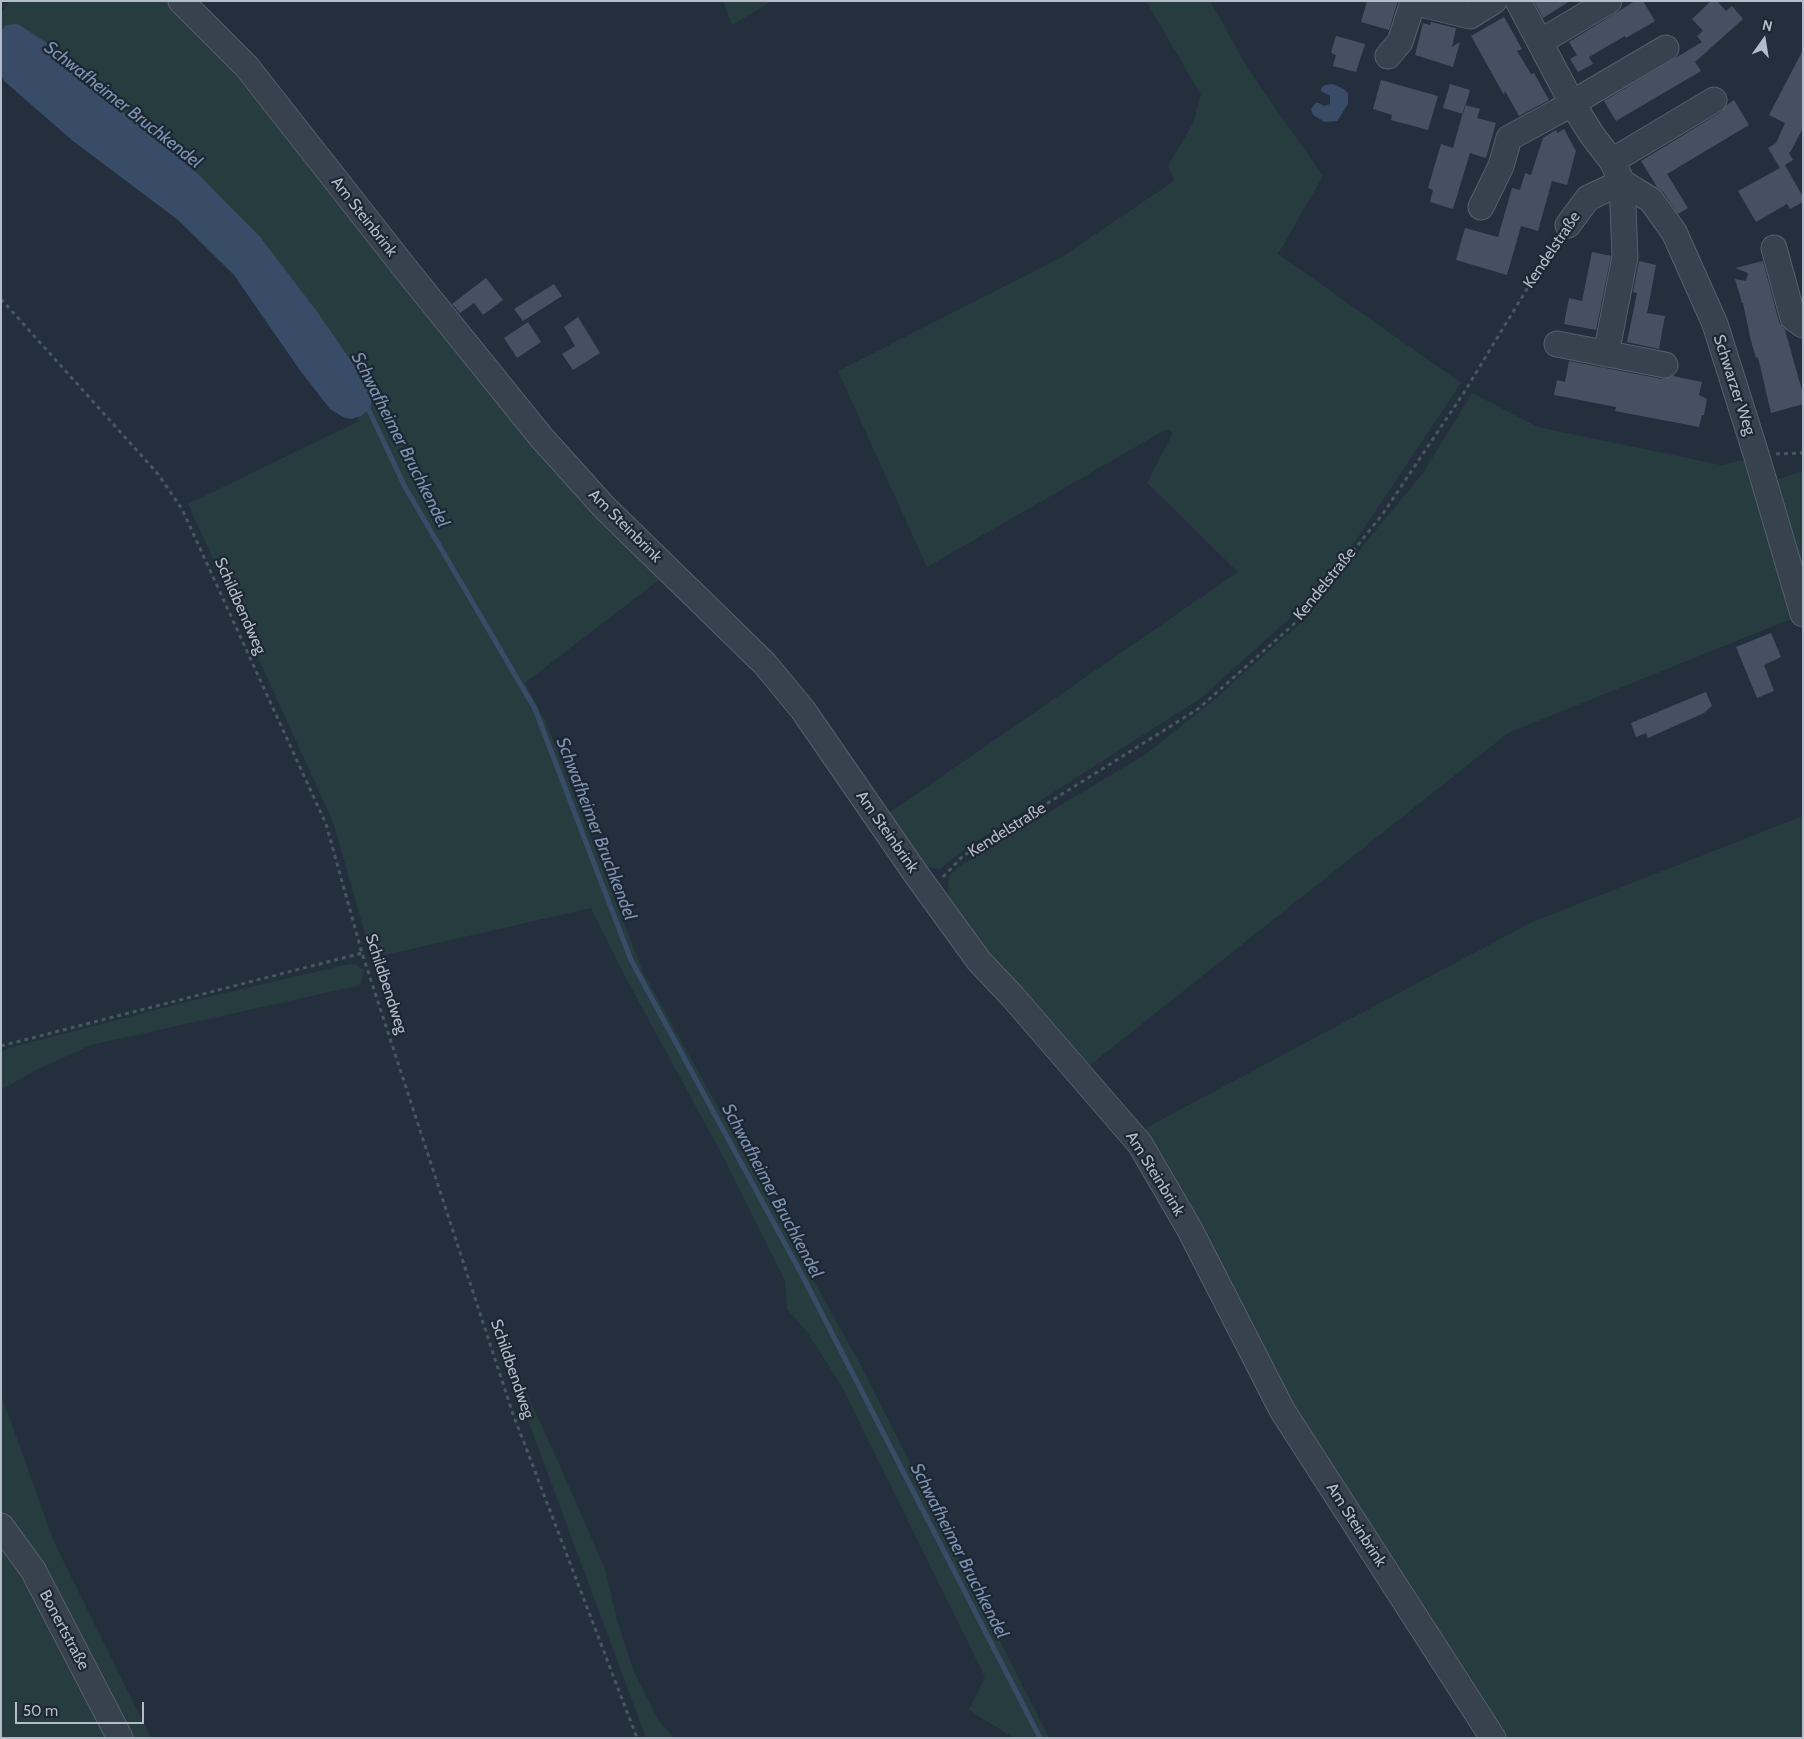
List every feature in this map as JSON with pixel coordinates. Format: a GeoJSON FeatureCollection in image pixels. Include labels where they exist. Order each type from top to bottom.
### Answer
{"type":"FeatureCollection","features":[{"type":"Feature","properties":{"kind":"street","name":"Am Steinbrink"},"geometry":{"type":"LineString","coordinates":[[181,1],[247,67],[540,438],[604,507],[765,664],[803,710],[979,961],[1013,997],[1140,1144],[1190,1230],[1282,1410],[1493,1738]]}},
{"type":"Feature","properties":{"kind":"street"},"geometry":{"type":"LineString","coordinates":[[1388,56],[1400,42],[1413,2],[1470,16],[1494,1]]}},
{"type":"Feature","properties":{"kind":"street","name":"Schwarzer Weg"},"geometry":{"type":"LineString","coordinates":[[1518,1],[1572,103],[1592,135],[1617,172],[1651,200],[1674,232],[1715,324],[1803,614]]}},
{"type":"Feature","properties":{"kind":"street"},"geometry":{"type":"LineString","coordinates":[[1540,42],[1609,1]]}},
{"type":"Feature","properties":{"kind":"street"},"geometry":{"type":"LineString","coordinates":[[1481,207],[1501,166],[1509,138],[1666,48]]}},
{"type":"Feature","properties":{"kind":"street"},"geometry":{"type":"LineString","coordinates":[[1606,354],[1625,257],[1617,172],[1714,100]]}},
{"type":"Feature","properties":{"kind":"street","name":"Kendelstraße"},"geometry":{"type":"LineString","coordinates":[[1568,224],[1588,198],[1617,172]]}},
{"type":"Feature","properties":{"kind":"street"},"geometry":{"type":"LineString","coordinates":[[1774,248],[1793,318],[1803,325]]}},
{"type":"Feature","properties":{"kind":"street"},"geometry":{"type":"LineString","coordinates":[[1557,344],[1665,365]]}},
{"type":"Feature","properties":{"kind":"street","name":"Bonertstraße"},"geometry":{"type":"LineString","coordinates":[[1,1526],[32,1570],[120,1738]]}},
{"type":"Feature","properties":{"kind":"path","name":"Kendelstraße"},"geometry":{"type":"LineString","coordinates":[[929,891],[963,856],[1198,710],[1294,624],[1382,515],[1465,391],[1526,288],[1568,224]]}},
{"type":"Feature","properties":{"kind":"path","name":"Schildbendweg"},"geometry":{"type":"LineString","coordinates":[[1,299],[158,474],[182,509],[326,824],[362,953],[513,1414],[637,1738]]}},
{"type":"Feature","properties":{"kind":"path"},"geometry":{"type":"LineString","coordinates":[[1,1046],[362,953]]}},
{"type":"Feature","properties":{"kind":"green space"},"geometry":{"type":"Polygon","coordinates":[[[10,1],[172,1],[206,32],[664,576],[525,683],[545,720],[643,972],[862,1368],[1049,1738],[1014,1738],[969,1710],[985,1677],[841,1385],[807,1332],[787,1309],[785,1281],[724,1158],[627,980],[591,908],[372,958],[333,822],[188,504],[359,421],[328,360],[1,50],[1,14],[10,1]]]}},
{"type":"Feature","properties":{"kind":"green space"},"geometry":{"type":"Polygon","coordinates":[[[723,1],[772,1],[732,25],[723,1]]]}},
{"type":"Feature","properties":{"kind":"green space"},"geometry":{"type":"Polygon","coordinates":[[[1146,1],[1210,1],[1250,72],[1323,176],[1278,254],[1461,383],[1356,540],[1290,618],[1201,698],[963,850],[940,869],[923,867],[886,815],[1238,572],[1147,483],[1173,433],[1167,429],[927,567],[838,371],[1060,258],[1174,181],[1168,166],[1193,123],[1201,95],[1146,1]]]}},
{"type":"Feature","properties":{"kind":"green space"},"geometry":{"type":"Polygon","coordinates":[[[1472,393],[1538,427],[1721,465],[1748,459],[1796,617],[1508,733],[1084,1070],[952,916],[948,888],[949,876],[961,865],[1146,754],[1209,704],[1296,627],[1423,473],[1472,393]]]}},
{"type":"Feature","properties":{"kind":"green space"},"geometry":{"type":"Polygon","coordinates":[[[1803,471],[1803,586],[1773,481],[1803,471]]]}},
{"type":"Feature","properties":{"kind":"green space"},"geometry":{"type":"Polygon","coordinates":[[[1803,816],[1803,1738],[1499,1738],[1292,1404],[1140,1131],[1532,922],[1803,816]]]}},
{"type":"Feature","properties":{"kind":"green space"},"geometry":{"type":"Polygon","coordinates":[[[349,964],[357,965],[364,970],[361,985],[91,1045],[34,1071],[1,1090],[1,1052],[9,1048],[178,1004],[349,964]]]}},
{"type":"Feature","properties":{"kind":"green space"},"geometry":{"type":"Polygon","coordinates":[[[490,1318],[552,1448],[605,1569],[617,1620],[634,1672],[659,1721],[674,1738],[646,1738],[490,1318]]]}},
{"type":"Feature","properties":{"kind":"green space"},"geometry":{"type":"Polygon","coordinates":[[[1,1394],[54,1542],[151,1738],[1,1738],[1,1394]]]}},
{"type":"Feature","properties":{"kind":"water"},"geometry":{"type":"Polygon","coordinates":[[[18,24],[47,43],[105,98],[161,142],[200,176],[261,238],[318,313],[367,384],[371,398],[371,408],[361,416],[351,419],[343,417],[330,409],[299,369],[234,275],[178,220],[73,141],[4,81],[1,73],[1,31],[6,25],[18,24]]]}},
{"type":"Feature","properties":{"kind":"water"},"geometry":{"type":"Polygon","coordinates":[[[1333,84],[1344,89],[1348,94],[1348,104],[1337,121],[1325,122],[1313,115],[1311,109],[1316,103],[1324,106],[1330,104],[1330,96],[1321,91],[1321,88],[1325,85],[1333,84]]]}},
{"type":"Feature","properties":{"kind":"building"},"geometry":{"type":"Polygon","coordinates":[[[1367,1],[1398,1],[1389,30],[1361,22],[1367,1]]]}},
{"type":"Feature","properties":{"kind":"building"},"geometry":{"type":"Polygon","coordinates":[[[1534,1],[1570,1],[1543,18],[1534,1]]]}},
{"type":"Feature","properties":{"kind":"building"},"geometry":{"type":"Polygon","coordinates":[[[1635,1],[1643,1],[1655,21],[1589,57],[1593,64],[1578,72],[1570,59],[1577,55],[1569,42],[1635,1]]]}},
{"type":"Feature","properties":{"kind":"building"},"geometry":{"type":"Polygon","coordinates":[[[1711,1],[1717,1],[1726,11],[1732,6],[1743,19],[1695,62],[1701,71],[1616,121],[1604,101],[1702,42],[1697,36],[1703,31],[1692,19],[1711,1]]]}},
{"type":"Feature","properties":{"kind":"building"},"geometry":{"type":"Polygon","coordinates":[[[1504,17],[1522,49],[1517,51],[1531,74],[1534,73],[1549,100],[1519,116],[1505,91],[1504,95],[1471,36],[1504,17]]]}},
{"type":"Feature","properties":{"kind":"building"},"geometry":{"type":"Polygon","coordinates":[[[1431,22],[1456,28],[1452,47],[1460,42],[1453,67],[1415,55],[1423,23],[1430,25],[1431,22]]]}},
{"type":"Feature","properties":{"kind":"building"},"geometry":{"type":"Polygon","coordinates":[[[1336,36],[1365,44],[1356,72],[1333,66],[1336,55],[1331,53],[1336,36]]]}},
{"type":"Feature","properties":{"kind":"building"},"geometry":{"type":"Polygon","coordinates":[[[1803,50],[1803,128],[1789,153],[1793,160],[1785,165],[1803,197],[1803,202],[1790,209],[1787,204],[1756,222],[1738,191],[1780,168],[1768,148],[1776,143],[1785,123],[1769,115],[1803,50]]]}},
{"type":"Feature","properties":{"kind":"building"},"geometry":{"type":"Polygon","coordinates":[[[1381,80],[1438,96],[1428,130],[1391,120],[1392,115],[1373,109],[1381,80]]]}},
{"type":"Feature","properties":{"kind":"building"},"geometry":{"type":"Polygon","coordinates":[[[1450,84],[1470,90],[1463,114],[1443,108],[1450,84]]]}},
{"type":"Feature","properties":{"kind":"building"},"geometry":{"type":"Polygon","coordinates":[[[1734,100],[1749,125],[1667,174],[1688,208],[1678,214],[1663,192],[1657,187],[1641,161],[1721,112],[1734,100]]]}},
{"type":"Feature","properties":{"kind":"building"},"geometry":{"type":"Polygon","coordinates":[[[1465,105],[1480,109],[1477,118],[1496,123],[1486,158],[1470,153],[1453,209],[1430,202],[1433,190],[1428,188],[1441,144],[1453,148],[1465,105]]]}},
{"type":"Feature","properties":{"kind":"building"},"geometry":{"type":"Polygon","coordinates":[[[1564,129],[1576,151],[1567,185],[1552,181],[1538,231],[1521,226],[1507,275],[1456,260],[1465,228],[1498,237],[1512,188],[1520,190],[1525,173],[1531,175],[1543,138],[1556,130],[1557,133],[1564,129]]]}},
{"type":"Feature","properties":{"kind":"building"},"geometry":{"type":"Polygon","coordinates":[[[1592,252],[1611,256],[1596,330],[1564,324],[1569,298],[1582,301],[1592,252]]]}},
{"type":"Feature","properties":{"kind":"building"},"geometry":{"type":"Polygon","coordinates":[[[1639,261],[1656,265],[1647,313],[1665,316],[1659,349],[1627,342],[1637,293],[1633,292],[1639,261]]]}},
{"type":"Feature","properties":{"kind":"building"},"geometry":{"type":"Polygon","coordinates":[[[1763,261],[1779,322],[1785,330],[1803,394],[1803,404],[1771,413],[1758,357],[1756,358],[1743,303],[1735,279],[1746,281],[1748,273],[1735,268],[1763,261]]]}},
{"type":"Feature","properties":{"kind":"building"},"geometry":{"type":"Polygon","coordinates":[[[486,278],[503,300],[483,315],[474,303],[460,313],[452,304],[486,278]]]}},
{"type":"Feature","properties":{"kind":"building"},"geometry":{"type":"Polygon","coordinates":[[[554,284],[562,296],[523,321],[514,309],[554,284]]]}},
{"type":"Feature","properties":{"kind":"building"},"geometry":{"type":"Polygon","coordinates":[[[578,317],[600,353],[573,370],[562,354],[575,346],[564,327],[578,317]]]}},
{"type":"Feature","properties":{"kind":"building"},"geometry":{"type":"Polygon","coordinates":[[[528,322],[541,342],[517,358],[504,338],[528,322]]]}},
{"type":"Feature","properties":{"kind":"building"},"geometry":{"type":"Polygon","coordinates":[[[1569,361],[1662,379],[1673,376],[1702,382],[1699,395],[1707,399],[1704,415],[1702,415],[1699,427],[1615,411],[1616,407],[1554,395],[1557,380],[1565,382],[1569,361]]]}},
{"type":"Feature","properties":{"kind":"building"},"geometry":{"type":"Polygon","coordinates":[[[1771,633],[1781,657],[1764,665],[1774,691],[1757,698],[1736,647],[1771,633]]]}},
{"type":"Feature","properties":{"kind":"building"},"geometry":{"type":"Polygon","coordinates":[[[1706,692],[1712,706],[1704,713],[1648,738],[1646,733],[1636,737],[1631,723],[1706,692]]]}},
{"type":"Feature","properties":{"kind":"waterway","name":"Schwafheimer Bruchkendel"},"geometry":{"type":"LineString","coordinates":[[366,404],[405,487],[535,709],[631,960],[802,1275],[1040,1738]]}}]}
